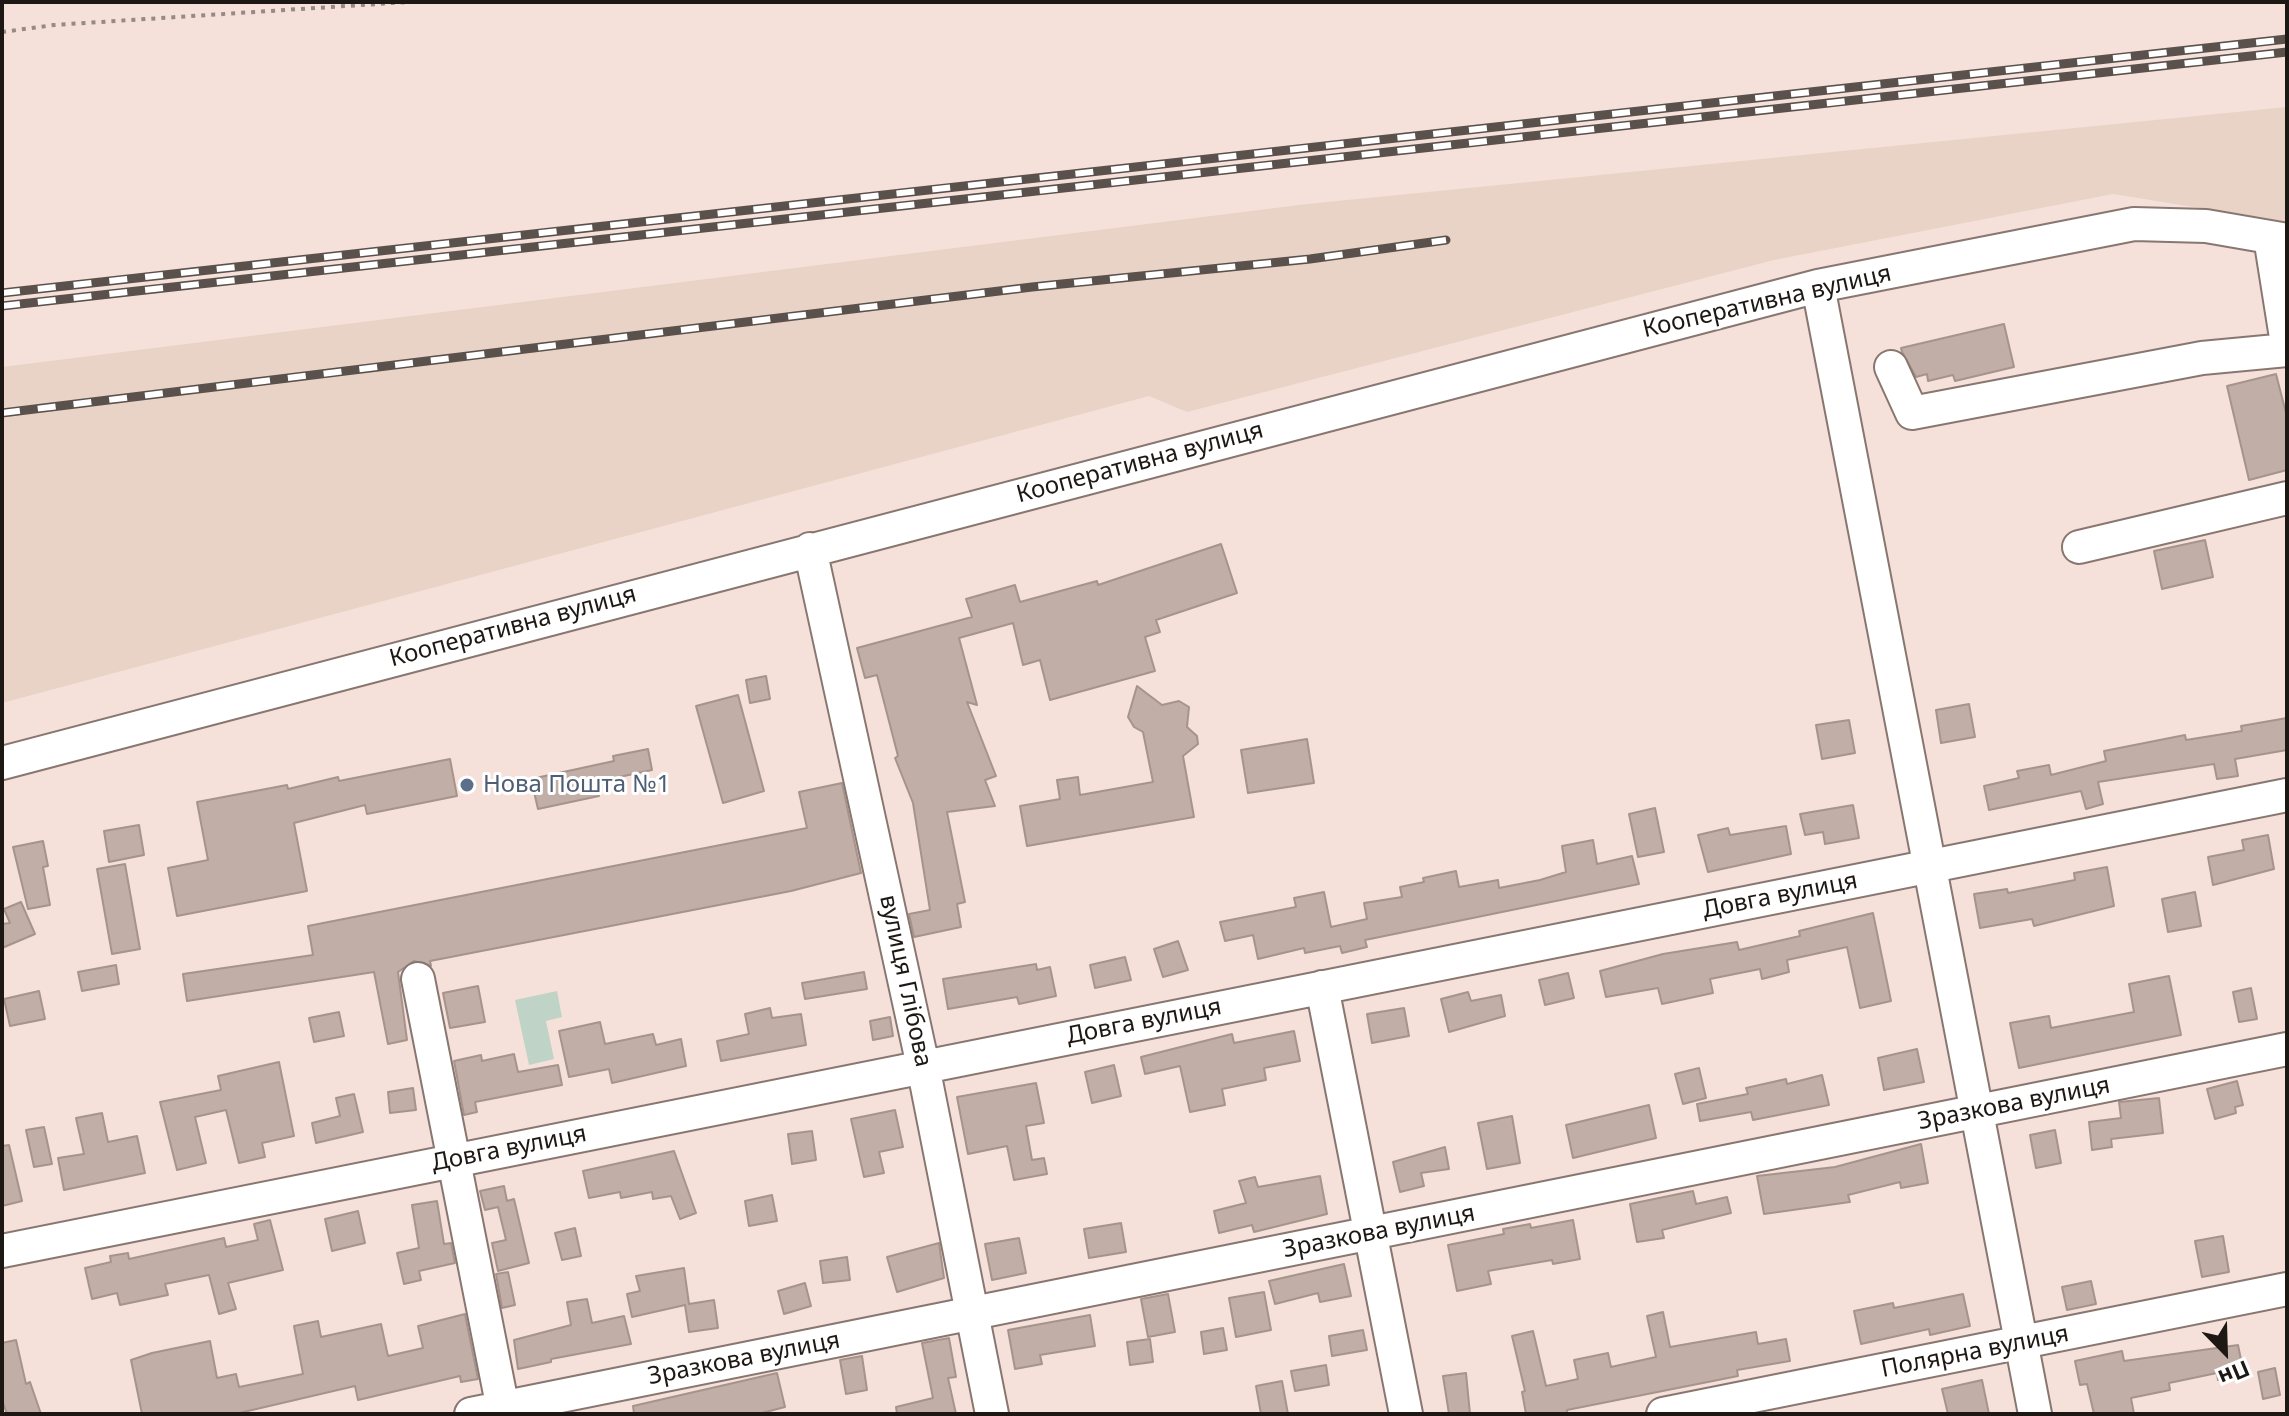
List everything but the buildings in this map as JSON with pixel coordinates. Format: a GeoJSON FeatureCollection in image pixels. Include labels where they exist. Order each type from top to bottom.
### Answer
{"type":"FeatureCollection","features":[{"type":"Feature","properties":{"kind":"street","name":"Кооперативна вулиця"},"geometry":{"type":"LineString","coordinates":[[2,763],[1818,286],[2134,224],[2206,226],[2278,238]]}},
{"type":"Feature","properties":{"kind":"street"},"geometry":{"type":"LineString","coordinates":[[1891,367],[1912,413],[2202,358],[2287,347],[2278,238]]}},
{"type":"Feature","properties":{"kind":"street"},"geometry":{"type":"LineString","coordinates":[[1818,286],[1927,866],[2035,1414]]}},
{"type":"Feature","properties":{"kind":"street"},"geometry":{"type":"LineString","coordinates":[[2079,547],[2287,498]]}},
{"type":"Feature","properties":{"kind":"street","name":"вулиця Глібова"},"geometry":{"type":"LineString","coordinates":[[810,549],[923,1066],[992,1414]]}},
{"type":"Feature","properties":{"kind":"street","name":"Довга вулиця"},"geometry":{"type":"LineString","coordinates":[[2,1251],[2287,795]]}},
{"type":"Feature","properties":{"kind":"street"},"geometry":{"type":"LineString","coordinates":[[418,979],[503,1411]]}},
{"type":"Feature","properties":{"kind":"street"},"geometry":{"type":"LineString","coordinates":[[1322,987],[1406,1414]]}},
{"type":"Feature","properties":{"kind":"street","name":"Зразкова вулиця"},"geometry":{"type":"LineString","coordinates":[[471,1414],[503,1411],[972,1313],[2287,1049]]}},
{"type":"Feature","properties":{"kind":"street","name":"Полярна вулиця"},"geometry":{"type":"LineString","coordinates":[[1663,1414],[2287,1289]]}},
{"type":"Feature","properties":{"kind":"path"},"geometry":{"type":"LineString","coordinates":[[2,32],[54,25],[408,2]]}},
{"type":"Feature","properties":{"kind":"shaded area"},"geometry":{"type":"Polygon","coordinates":[[[2287,107],[2287,222],[2113,194],[1774,260],[1187,412],[1149,396],[2,703],[2,367],[1307,204],[2287,107]]]}},
{"type":"Feature","properties":{"kind":"green space"},"geometry":{"type":"Polygon","coordinates":[[[557,991],[562,1017],[546,1021],[554,1059],[529,1065],[515,1000],[557,991]]]}},
{"type":"Feature","properties":{"kind":"railway"},"geometry":{"type":"LineString","coordinates":[[2,293],[2287,39]]}},
{"type":"Feature","properties":{"kind":"railway"},"geometry":{"type":"LineString","coordinates":[[2,306],[2287,52]]}},
{"type":"Feature","properties":{"kind":"railway"},"geometry":{"type":"LineString","coordinates":[[2,413],[1032,287],[1310,259],[1446,240]]}},
{"type":"Feature","properties":{"kind":"place","name":"Нова Пошта №1"},"geometry":{"type":"Point","coordinates":[467,785]}}]}
